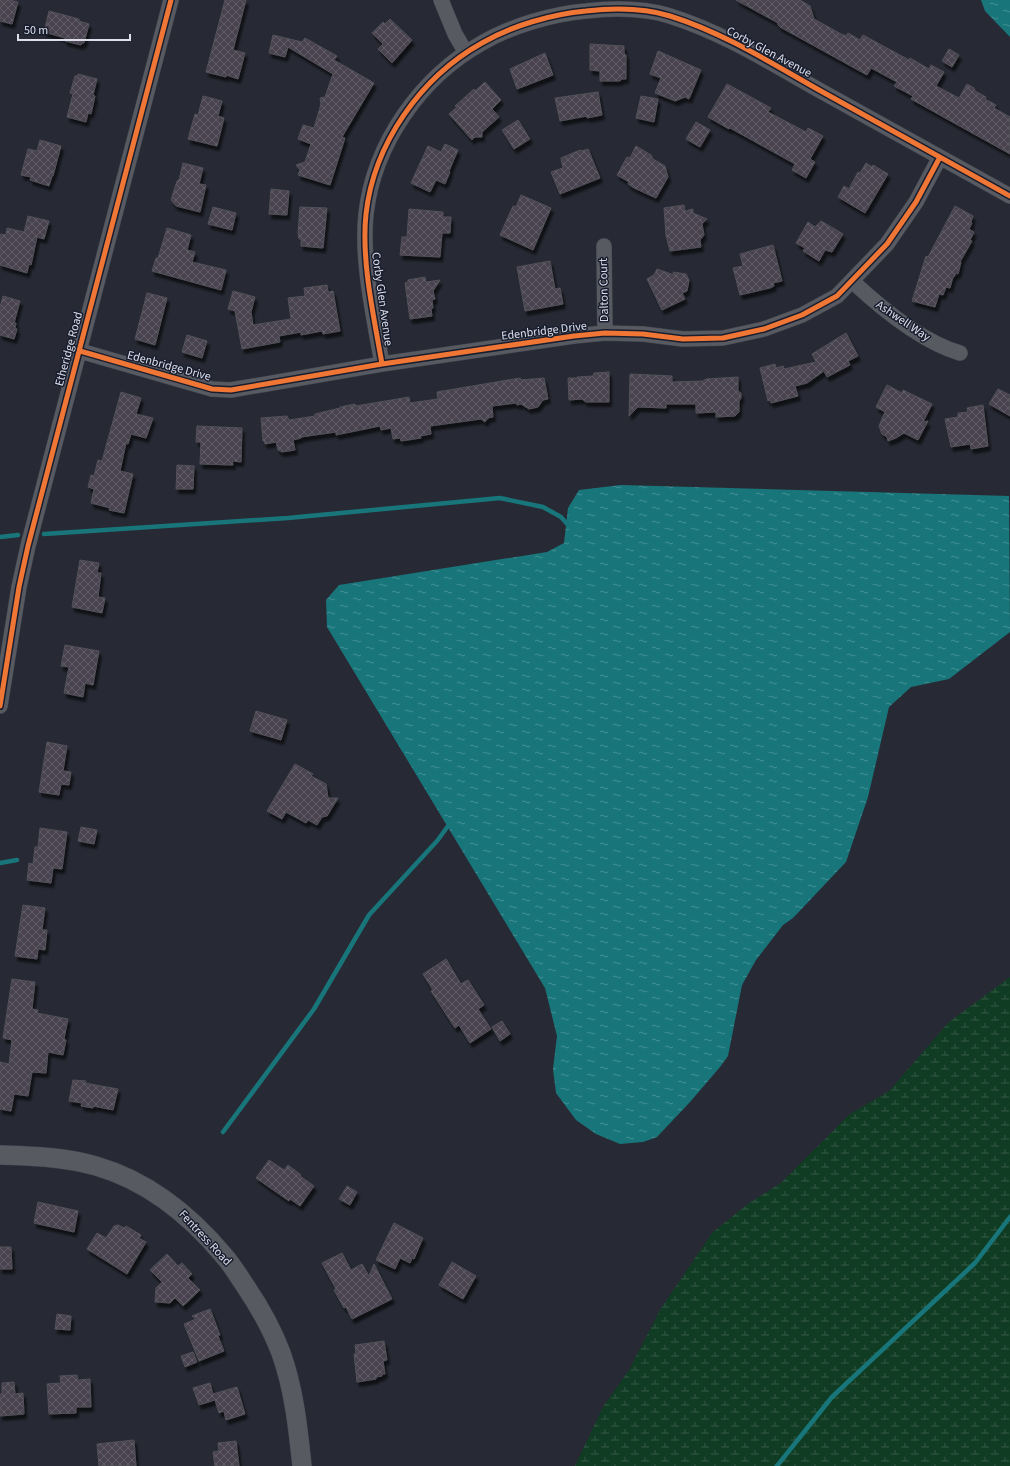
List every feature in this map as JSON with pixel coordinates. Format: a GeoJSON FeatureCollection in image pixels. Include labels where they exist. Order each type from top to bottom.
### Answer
{"type":"FeatureCollection","features":[{"type":"Feature","properties":{"kind":"street","name":"Etheridge Road"},"geometry":{"type":"LineString","coordinates":[[0,706],[19,586],[28,546],[171,0]]}},
{"type":"Feature","properties":{"kind":"street"},"geometry":{"type":"LineString","coordinates":[[441,0],[455,34],[466,52]]}},
{"type":"Feature","properties":{"kind":"street","name":"Corby Glen Avenue"},"geometry":{"type":"LineString","coordinates":[[382,364],[365,251],[366,212],[375,174],[389,139],[410,106],[436,77],[466,52],[483,42],[533,22],[567,13],[601,9],[635,10],[669,16],[732,41],[1010,196]]}},
{"type":"Feature","properties":{"kind":"street","name":"Edenbridge Drive"},"geometry":{"type":"LineString","coordinates":[[80,351],[212,389],[231,390],[382,364],[545,340],[605,333],[643,334],[683,339],[723,338],[764,329],[802,315],[837,296],[887,244],[916,202],[940,157]]}},
{"type":"Feature","properties":{"kind":"street","name":"Dalton Court"},"geometry":{"type":"LineString","coordinates":[[604,246],[605,333]]}},
{"type":"Feature","properties":{"kind":"street","name":"Ashwell Way"},"geometry":{"type":"LineString","coordinates":[[852,281],[876,304],[903,323],[944,348],[960,353]]}},
{"type":"Feature","properties":{"kind":"street","name":"Fentress Road"},"geometry":{"type":"LineString","coordinates":[[0,1155],[64,1159],[96,1166],[127,1178],[156,1193],[195,1224],[225,1257],[253,1298],[269,1326],[281,1354],[290,1387],[297,1423],[302,1466]]}},
{"type":"Feature","properties":{"kind":"green space"},"geometry":{"type":"Polygon","coordinates":[[[1010,977],[1010,1466],[575,1466],[603,1407],[629,1370],[660,1310],[712,1233],[749,1203],[781,1183],[850,1114],[889,1091],[949,1022],[1010,977]]]}},
{"type":"Feature","properties":{"kind":"water"},"geometry":{"type":"Polygon","coordinates":[[[981,0],[1010,0],[1010,37],[985,11],[981,0]]]}},
{"type":"Feature","properties":{"kind":"water"},"geometry":{"type":"Polygon","coordinates":[[[621,485],[1009,496],[1010,632],[949,679],[911,687],[889,707],[868,797],[846,862],[793,918],[783,925],[756,960],[742,985],[728,1056],[690,1102],[657,1137],[643,1142],[620,1144],[596,1134],[576,1120],[556,1093],[553,1069],[557,1036],[545,988],[327,627],[326,600],[339,585],[547,552],[564,543],[568,508],[579,490],[621,485]]]}},
{"type":"Feature","properties":{"kind":"building"},"geometry":{"type":"Polygon","coordinates":[[[0,0],[18,2],[12,24],[0,21],[0,0]]]}},
{"type":"Feature","properties":{"kind":"building"},"geometry":{"type":"Polygon","coordinates":[[[225,0],[246,0],[233,50],[245,53],[238,79],[226,75],[226,77],[206,72],[225,0]]]}},
{"type":"Feature","properties":{"kind":"building"},"geometry":{"type":"Polygon","coordinates":[[[736,0],[800,0],[810,6],[814,19],[841,34],[846,36],[848,33],[860,40],[863,35],[909,60],[910,58],[929,69],[931,65],[944,72],[936,86],[959,98],[967,84],[974,88],[975,91],[986,97],[985,99],[996,105],[994,108],[1010,117],[1010,154],[911,99],[913,96],[894,86],[897,82],[871,68],[867,75],[780,27],[778,23],[736,0]]]}},
{"type":"Feature","properties":{"kind":"building"},"geometry":{"type":"Polygon","coordinates":[[[49,11],[79,19],[79,21],[89,24],[84,43],[81,45],[65,41],[65,38],[44,32],[49,11]]]}},
{"type":"Feature","properties":{"kind":"building"},"geometry":{"type":"Polygon","coordinates":[[[390,19],[412,40],[392,63],[378,49],[383,44],[372,33],[383,22],[385,24],[390,19]]]}},
{"type":"Feature","properties":{"kind":"building"},"geometry":{"type":"Polygon","coordinates":[[[273,35],[302,42],[305,38],[337,56],[334,60],[374,83],[342,137],[345,138],[330,185],[298,175],[300,170],[296,165],[305,162],[311,144],[298,139],[303,125],[314,128],[321,104],[320,98],[325,97],[333,74],[288,47],[285,57],[269,53],[273,35]]]}},
{"type":"Feature","properties":{"kind":"building"},"geometry":{"type":"Polygon","coordinates":[[[590,44],[624,46],[624,53],[626,55],[626,79],[622,79],[620,81],[600,81],[600,71],[590,70],[590,44]]]}},
{"type":"Feature","properties":{"kind":"building"},"geometry":{"type":"Polygon","coordinates":[[[949,49],[959,55],[952,67],[942,61],[949,49]]]}},
{"type":"Feature","properties":{"kind":"building"},"geometry":{"type":"Polygon","coordinates":[[[658,51],[701,70],[689,99],[685,97],[675,101],[655,93],[661,78],[650,74],[658,51]]]}},
{"type":"Feature","properties":{"kind":"building"},"geometry":{"type":"Polygon","coordinates":[[[545,53],[553,75],[517,89],[510,69],[545,53]]]}},
{"type":"Feature","properties":{"kind":"building"},"geometry":{"type":"Polygon","coordinates":[[[78,74],[97,79],[93,95],[95,96],[91,114],[88,113],[86,122],[67,117],[73,94],[70,93],[75,76],[78,76],[78,74]]]}},
{"type":"Feature","properties":{"kind":"building"},"geometry":{"type":"Polygon","coordinates":[[[485,82],[501,100],[492,109],[499,117],[482,132],[482,137],[475,137],[472,140],[449,114],[457,107],[455,106],[474,89],[475,91],[485,82]]]}},
{"type":"Feature","properties":{"kind":"building"},"geometry":{"type":"Polygon","coordinates":[[[727,84],[771,108],[768,112],[806,132],[808,128],[823,136],[810,159],[815,162],[806,178],[792,170],[795,164],[708,117],[727,84]]]}},
{"type":"Feature","properties":{"kind":"building"},"geometry":{"type":"Polygon","coordinates":[[[598,92],[602,115],[560,121],[555,98],[598,92]]]}},
{"type":"Feature","properties":{"kind":"building"},"geometry":{"type":"Polygon","coordinates":[[[203,96],[222,101],[218,116],[224,118],[217,146],[188,139],[195,114],[198,115],[203,96]]]}},
{"type":"Feature","properties":{"kind":"building"},"geometry":{"type":"Polygon","coordinates":[[[641,96],[658,99],[654,122],[636,118],[641,96]]]}},
{"type":"Feature","properties":{"kind":"building"},"geometry":{"type":"Polygon","coordinates":[[[518,120],[530,139],[514,149],[502,130],[518,120]]]}},
{"type":"Feature","properties":{"kind":"building"},"geometry":{"type":"Polygon","coordinates":[[[696,122],[710,130],[700,147],[686,139],[696,122]]]}},
{"type":"Feature","properties":{"kind":"building"},"geometry":{"type":"Polygon","coordinates":[[[40,140],[61,146],[49,186],[30,180],[31,177],[21,175],[28,149],[37,151],[40,140]]]}},
{"type":"Feature","properties":{"kind":"building"},"geometry":{"type":"Polygon","coordinates":[[[445,144],[458,150],[445,184],[436,180],[430,192],[411,183],[428,146],[441,152],[445,144]]]}},
{"type":"Feature","properties":{"kind":"building"},"geometry":{"type":"Polygon","coordinates":[[[636,146],[665,166],[668,177],[656,198],[634,188],[628,184],[629,182],[617,175],[627,157],[630,158],[636,146]]]}},
{"type":"Feature","properties":{"kind":"building"},"geometry":{"type":"Polygon","coordinates":[[[588,149],[600,178],[560,194],[551,172],[563,168],[561,158],[580,150],[582,151],[588,149]]]}},
{"type":"Feature","properties":{"kind":"building"},"geometry":{"type":"Polygon","coordinates":[[[183,163],[203,168],[199,184],[206,185],[200,212],[176,206],[171,200],[177,181],[179,180],[183,163]]]}},
{"type":"Feature","properties":{"kind":"building"},"geometry":{"type":"Polygon","coordinates":[[[866,163],[872,167],[873,165],[888,174],[865,213],[838,197],[844,186],[849,189],[858,172],[860,173],[866,163]]]}},
{"type":"Feature","properties":{"kind":"building"},"geometry":{"type":"Polygon","coordinates":[[[271,189],[289,191],[287,215],[269,214],[271,189]]]}},
{"type":"Feature","properties":{"kind":"building"},"geometry":{"type":"Polygon","coordinates":[[[521,195],[551,208],[533,250],[500,235],[513,206],[516,207],[521,195]]]}},
{"type":"Feature","properties":{"kind":"building"},"geometry":{"type":"Polygon","coordinates":[[[684,205],[685,211],[693,209],[693,213],[707,219],[702,224],[704,235],[700,240],[701,247],[670,251],[666,235],[664,208],[684,205]]]}},
{"type":"Feature","properties":{"kind":"building"},"geometry":{"type":"Polygon","coordinates":[[[955,206],[973,216],[969,229],[974,232],[970,240],[972,241],[960,262],[958,274],[956,273],[953,277],[950,288],[946,287],[943,295],[939,294],[935,307],[912,301],[926,256],[928,257],[955,206]]]}},
{"type":"Feature","properties":{"kind":"building"},"geometry":{"type":"Polygon","coordinates":[[[213,207],[236,213],[232,230],[208,224],[213,207]]]}},
{"type":"Feature","properties":{"kind":"building"},"geometry":{"type":"Polygon","coordinates":[[[300,207],[327,208],[323,248],[301,246],[301,239],[299,239],[298,233],[300,207]]]}},
{"type":"Feature","properties":{"kind":"building"},"geometry":{"type":"Polygon","coordinates":[[[409,209],[443,212],[443,217],[451,217],[450,233],[442,233],[440,257],[400,255],[402,237],[407,237],[409,209]]]}},
{"type":"Feature","properties":{"kind":"building"},"geometry":{"type":"Polygon","coordinates":[[[28,216],[49,221],[44,239],[37,237],[31,265],[29,264],[27,273],[0,265],[0,234],[6,235],[7,228],[24,232],[28,216]]]}},
{"type":"Feature","properties":{"kind":"building"},"geometry":{"type":"Polygon","coordinates":[[[821,221],[843,234],[832,252],[825,250],[819,261],[803,251],[805,248],[796,243],[808,222],[815,227],[821,221]]]}},
{"type":"Feature","properties":{"kind":"building"},"geometry":{"type":"Polygon","coordinates":[[[167,228],[191,235],[187,250],[195,252],[192,262],[226,270],[221,290],[152,271],[156,258],[158,258],[167,228]]]}},
{"type":"Feature","properties":{"kind":"building"},"geometry":{"type":"Polygon","coordinates":[[[773,245],[782,281],[773,283],[774,286],[770,288],[740,295],[733,268],[743,266],[740,254],[773,245]]]}},
{"type":"Feature","properties":{"kind":"building"},"geometry":{"type":"Polygon","coordinates":[[[550,261],[555,289],[560,288],[563,304],[525,311],[517,267],[550,261]]]}},
{"type":"Feature","properties":{"kind":"building"},"geometry":{"type":"Polygon","coordinates":[[[657,269],[674,275],[673,272],[686,274],[689,280],[687,291],[682,293],[685,299],[662,310],[647,279],[654,275],[657,269]]]}},
{"type":"Feature","properties":{"kind":"building"},"geometry":{"type":"Polygon","coordinates":[[[425,277],[426,282],[440,280],[433,291],[435,299],[432,300],[432,316],[410,319],[405,283],[408,282],[408,280],[425,277]]]}},
{"type":"Feature","properties":{"kind":"building"},"geometry":{"type":"Polygon","coordinates":[[[327,285],[328,292],[333,291],[340,331],[323,334],[322,331],[301,335],[301,332],[279,336],[280,342],[242,349],[235,311],[228,309],[233,291],[255,297],[251,312],[253,325],[291,319],[288,298],[305,296],[304,288],[327,285]]]}},
{"type":"Feature","properties":{"kind":"building"},"geometry":{"type":"Polygon","coordinates":[[[147,293],[167,298],[155,345],[135,339],[147,293]]]}},
{"type":"Feature","properties":{"kind":"building"},"geometry":{"type":"Polygon","coordinates":[[[3,296],[20,301],[14,323],[16,323],[15,328],[17,329],[14,339],[0,335],[0,307],[3,296]]]}},
{"type":"Feature","properties":{"kind":"building"},"geometry":{"type":"Polygon","coordinates":[[[846,333],[858,356],[848,361],[850,365],[827,377],[824,371],[807,383],[795,386],[798,396],[771,403],[770,400],[768,401],[760,368],[775,364],[776,368],[783,366],[784,369],[816,362],[812,354],[846,333]]]}},
{"type":"Feature","properties":{"kind":"building"},"geometry":{"type":"Polygon","coordinates":[[[187,335],[207,341],[202,358],[182,352],[187,335]]]}},
{"type":"Feature","properties":{"kind":"building"},"geometry":{"type":"Polygon","coordinates":[[[609,372],[609,402],[586,402],[582,399],[569,400],[568,378],[593,376],[594,373],[609,372]]]}},
{"type":"Feature","properties":{"kind":"building"},"geometry":{"type":"Polygon","coordinates":[[[630,374],[672,376],[672,382],[703,381],[706,379],[738,377],[738,391],[741,393],[739,412],[735,416],[716,417],[716,412],[696,413],[696,404],[666,404],[666,408],[638,407],[629,416],[630,374]]]}},
{"type":"Feature","properties":{"kind":"building"},"geometry":{"type":"Polygon","coordinates":[[[520,378],[521,380],[544,378],[548,399],[543,400],[538,407],[529,409],[521,404],[517,405],[516,403],[492,406],[493,417],[488,418],[485,422],[481,419],[430,426],[431,434],[420,436],[421,438],[401,441],[400,438],[393,439],[391,428],[381,430],[380,426],[336,435],[336,432],[301,437],[293,440],[295,450],[282,452],[278,450],[276,442],[265,444],[263,441],[261,418],[287,416],[289,420],[315,416],[315,414],[355,404],[356,406],[409,397],[410,403],[438,399],[437,392],[520,378]]]}},
{"type":"Feature","properties":{"kind":"building"},"geometry":{"type":"Polygon","coordinates":[[[887,385],[902,393],[903,390],[932,404],[923,422],[928,421],[918,440],[904,433],[888,441],[887,437],[882,434],[879,426],[885,412],[876,407],[887,385]]]}},
{"type":"Feature","properties":{"kind":"building"},"geometry":{"type":"Polygon","coordinates":[[[998,389],[1010,395],[1010,416],[989,404],[998,389]]]}},
{"type":"Feature","properties":{"kind":"building"},"geometry":{"type":"Polygon","coordinates":[[[121,392],[141,398],[136,414],[153,418],[146,438],[131,434],[128,444],[126,443],[120,471],[133,474],[124,513],[109,510],[110,508],[91,503],[94,489],[88,487],[91,475],[94,476],[98,460],[102,461],[121,392]]]}},
{"type":"Feature","properties":{"kind":"building"},"geometry":{"type":"Polygon","coordinates":[[[983,405],[988,446],[971,449],[970,444],[951,447],[945,419],[958,417],[958,413],[968,412],[967,408],[983,405]]]}},
{"type":"Feature","properties":{"kind":"building"},"geometry":{"type":"Polygon","coordinates":[[[197,426],[242,428],[241,462],[232,461],[233,465],[200,464],[201,442],[196,442],[197,426]]]}},
{"type":"Feature","properties":{"kind":"building"},"geometry":{"type":"Polygon","coordinates":[[[177,465],[194,466],[193,489],[176,489],[177,465]]]}},
{"type":"Feature","properties":{"kind":"building"},"geometry":{"type":"Polygon","coordinates":[[[80,560],[99,563],[97,573],[101,573],[98,597],[105,598],[102,613],[72,607],[80,560]]]}},
{"type":"Feature","properties":{"kind":"building"},"geometry":{"type":"Polygon","coordinates":[[[65,645],[99,651],[93,685],[85,683],[83,697],[64,693],[69,667],[61,666],[65,645]]]}},
{"type":"Feature","properties":{"kind":"building"},"geometry":{"type":"Polygon","coordinates":[[[256,711],[287,720],[281,740],[250,731],[256,711]]]}},
{"type":"Feature","properties":{"kind":"building"},"geometry":{"type":"Polygon","coordinates":[[[47,742],[67,746],[63,771],[71,772],[69,785],[61,784],[59,795],[39,792],[47,742]]]}},
{"type":"Feature","properties":{"kind":"building"},"geometry":{"type":"Polygon","coordinates":[[[295,764],[313,774],[311,776],[326,784],[328,798],[338,798],[327,816],[322,817],[317,825],[308,820],[306,823],[286,812],[282,819],[267,811],[295,764]]]}},
{"type":"Feature","properties":{"kind":"building"},"geometry":{"type":"Polygon","coordinates":[[[81,827],[97,830],[94,844],[78,841],[81,827]]]}},
{"type":"Feature","properties":{"kind":"building"},"geometry":{"type":"Polygon","coordinates":[[[40,828],[67,832],[62,869],[53,868],[51,883],[27,880],[29,863],[33,864],[35,847],[38,847],[40,828]]]}},
{"type":"Feature","properties":{"kind":"building"},"geometry":{"type":"Polygon","coordinates":[[[23,905],[45,908],[42,930],[47,930],[45,950],[38,949],[37,959],[15,956],[23,905]]]}},
{"type":"Feature","properties":{"kind":"building"},"geometry":{"type":"Polygon","coordinates":[[[446,959],[461,984],[468,980],[484,1005],[478,1009],[491,1029],[470,1043],[459,1025],[455,1028],[431,991],[433,990],[423,974],[446,959]]]}},
{"type":"Feature","properties":{"kind":"building"},"geometry":{"type":"Polygon","coordinates":[[[12,979],[35,982],[32,1009],[38,1010],[37,1013],[68,1019],[64,1039],[66,1040],[63,1055],[48,1052],[46,1073],[32,1072],[28,1096],[14,1094],[11,1111],[0,1109],[0,1062],[9,1064],[12,1040],[3,1038],[12,979]]]}},
{"type":"Feature","properties":{"kind":"building"},"geometry":{"type":"Polygon","coordinates":[[[502,1021],[510,1034],[500,1041],[492,1027],[502,1021]]]}},
{"type":"Feature","properties":{"kind":"building"},"geometry":{"type":"Polygon","coordinates":[[[73,1080],[86,1081],[85,1083],[118,1089],[113,1110],[93,1106],[93,1108],[81,1106],[82,1103],[69,1101],[73,1080]]]}},
{"type":"Feature","properties":{"kind":"building"},"geometry":{"type":"Polygon","coordinates":[[[269,1160],[284,1170],[288,1165],[314,1186],[300,1206],[290,1199],[289,1201],[256,1178],[269,1160]]]}},
{"type":"Feature","properties":{"kind":"building"},"geometry":{"type":"Polygon","coordinates":[[[347,1186],[357,1192],[350,1205],[339,1199],[347,1186]]]}},
{"type":"Feature","properties":{"kind":"building"},"geometry":{"type":"Polygon","coordinates":[[[38,1202],[78,1211],[74,1232],[34,1223],[38,1202]]]}},
{"type":"Feature","properties":{"kind":"building"},"geometry":{"type":"Polygon","coordinates":[[[394,1223],[423,1238],[414,1259],[412,1258],[410,1263],[400,1258],[395,1269],[376,1260],[394,1223]]]}},
{"type":"Feature","properties":{"kind":"building"},"geometry":{"type":"Polygon","coordinates":[[[118,1225],[124,1228],[126,1226],[141,1235],[139,1238],[146,1242],[127,1274],[87,1249],[97,1233],[106,1238],[114,1226],[118,1225]]]}},
{"type":"Feature","properties":{"kind":"building"},"geometry":{"type":"Polygon","coordinates":[[[0,1247],[11,1247],[12,1269],[0,1269],[0,1247]]]}},
{"type":"Feature","properties":{"kind":"building"},"geometry":{"type":"Polygon","coordinates":[[[342,1253],[351,1270],[362,1264],[369,1276],[374,1264],[392,1299],[352,1319],[346,1307],[344,1308],[334,1290],[336,1289],[322,1263],[342,1253]]]}},
{"type":"Feature","properties":{"kind":"building"},"geometry":{"type":"Polygon","coordinates":[[[167,1254],[178,1266],[182,1263],[192,1274],[188,1278],[200,1290],[183,1306],[175,1298],[170,1303],[155,1302],[156,1288],[162,1282],[150,1270],[167,1254]]]}},
{"type":"Feature","properties":{"kind":"building"},"geometry":{"type":"Polygon","coordinates":[[[452,1262],[476,1276],[463,1299],[439,1285],[452,1262]]]}},
{"type":"Feature","properties":{"kind":"building"},"geometry":{"type":"Polygon","coordinates":[[[210,1309],[220,1335],[218,1336],[224,1351],[199,1361],[184,1324],[196,1319],[192,1316],[210,1309]]]}},
{"type":"Feature","properties":{"kind":"building"},"geometry":{"type":"Polygon","coordinates":[[[57,1314],[71,1316],[70,1330],[55,1329],[57,1314]]]}},
{"type":"Feature","properties":{"kind":"building"},"geometry":{"type":"Polygon","coordinates":[[[384,1341],[387,1360],[383,1361],[385,1374],[376,1377],[376,1379],[357,1382],[354,1354],[356,1354],[355,1345],[384,1341]]]}},
{"type":"Feature","properties":{"kind":"building"},"geometry":{"type":"Polygon","coordinates":[[[193,1352],[197,1362],[185,1367],[181,1356],[193,1352]]]}},
{"type":"Feature","properties":{"kind":"building"},"geometry":{"type":"Polygon","coordinates":[[[77,1375],[78,1380],[90,1379],[91,1407],[76,1407],[76,1413],[49,1414],[47,1384],[61,1383],[60,1376],[77,1375]]]}},
{"type":"Feature","properties":{"kind":"building"},"geometry":{"type":"Polygon","coordinates":[[[14,1382],[15,1394],[23,1393],[24,1414],[0,1416],[0,1394],[2,1394],[2,1383],[14,1382]]]}},
{"type":"Feature","properties":{"kind":"building"},"geometry":{"type":"Polygon","coordinates":[[[210,1383],[213,1394],[237,1387],[245,1414],[226,1420],[224,1411],[219,1413],[215,1400],[199,1405],[193,1388],[210,1383]]]}},
{"type":"Feature","properties":{"kind":"building"},"geometry":{"type":"Polygon","coordinates":[[[134,1440],[136,1466],[99,1466],[97,1444],[134,1440]]]}},
{"type":"Feature","properties":{"kind":"building"},"geometry":{"type":"Polygon","coordinates":[[[236,1441],[239,1466],[215,1466],[213,1452],[219,1451],[218,1443],[236,1441]]]}},
{"type":"Feature","properties":{"kind":"waterway"},"geometry":{"type":"LineString","coordinates":[[44,534],[288,518],[500,498],[543,507],[561,517],[569,526]]}},
{"type":"Feature","properties":{"kind":"waterway"},"geometry":{"type":"LineString","coordinates":[[0,537],[18,535]]}},
{"type":"Feature","properties":{"kind":"waterway"},"geometry":{"type":"LineString","coordinates":[[223,1132],[314,1009],[369,915],[437,841],[451,822]]}},
{"type":"Feature","properties":{"kind":"waterway"},"geometry":{"type":"LineString","coordinates":[[0,863],[17,860]]}},
{"type":"Feature","properties":{"kind":"waterway"},"geometry":{"type":"LineString","coordinates":[[777,1466],[832,1397],[975,1263],[1010,1217]]}},
{"type":"Feature","properties":{"kind":"cycle path"},"geometry":{"type":"LineString","coordinates":[[0,706],[19,587],[28,546],[171,0]]}},
{"type":"Feature","properties":{"kind":"cycle path"},"geometry":{"type":"LineString","coordinates":[[382,364],[369,289],[365,251],[365,232],[366,214],[371,188],[379,162],[390,138],[404,115],[421,93],[439,74],[460,57],[482,43],[506,31],[546,18],[586,11],[628,9],[660,13],[690,23],[747,49],[1010,196]]}},
{"type":"Feature","properties":{"kind":"cycle path"},"geometry":{"type":"LineString","coordinates":[[80,351],[212,389],[231,390],[382,364],[574,336],[605,333],[643,334],[683,339],[723,338],[764,329],[802,315],[837,296],[887,244],[916,202],[940,157]]}}]}
